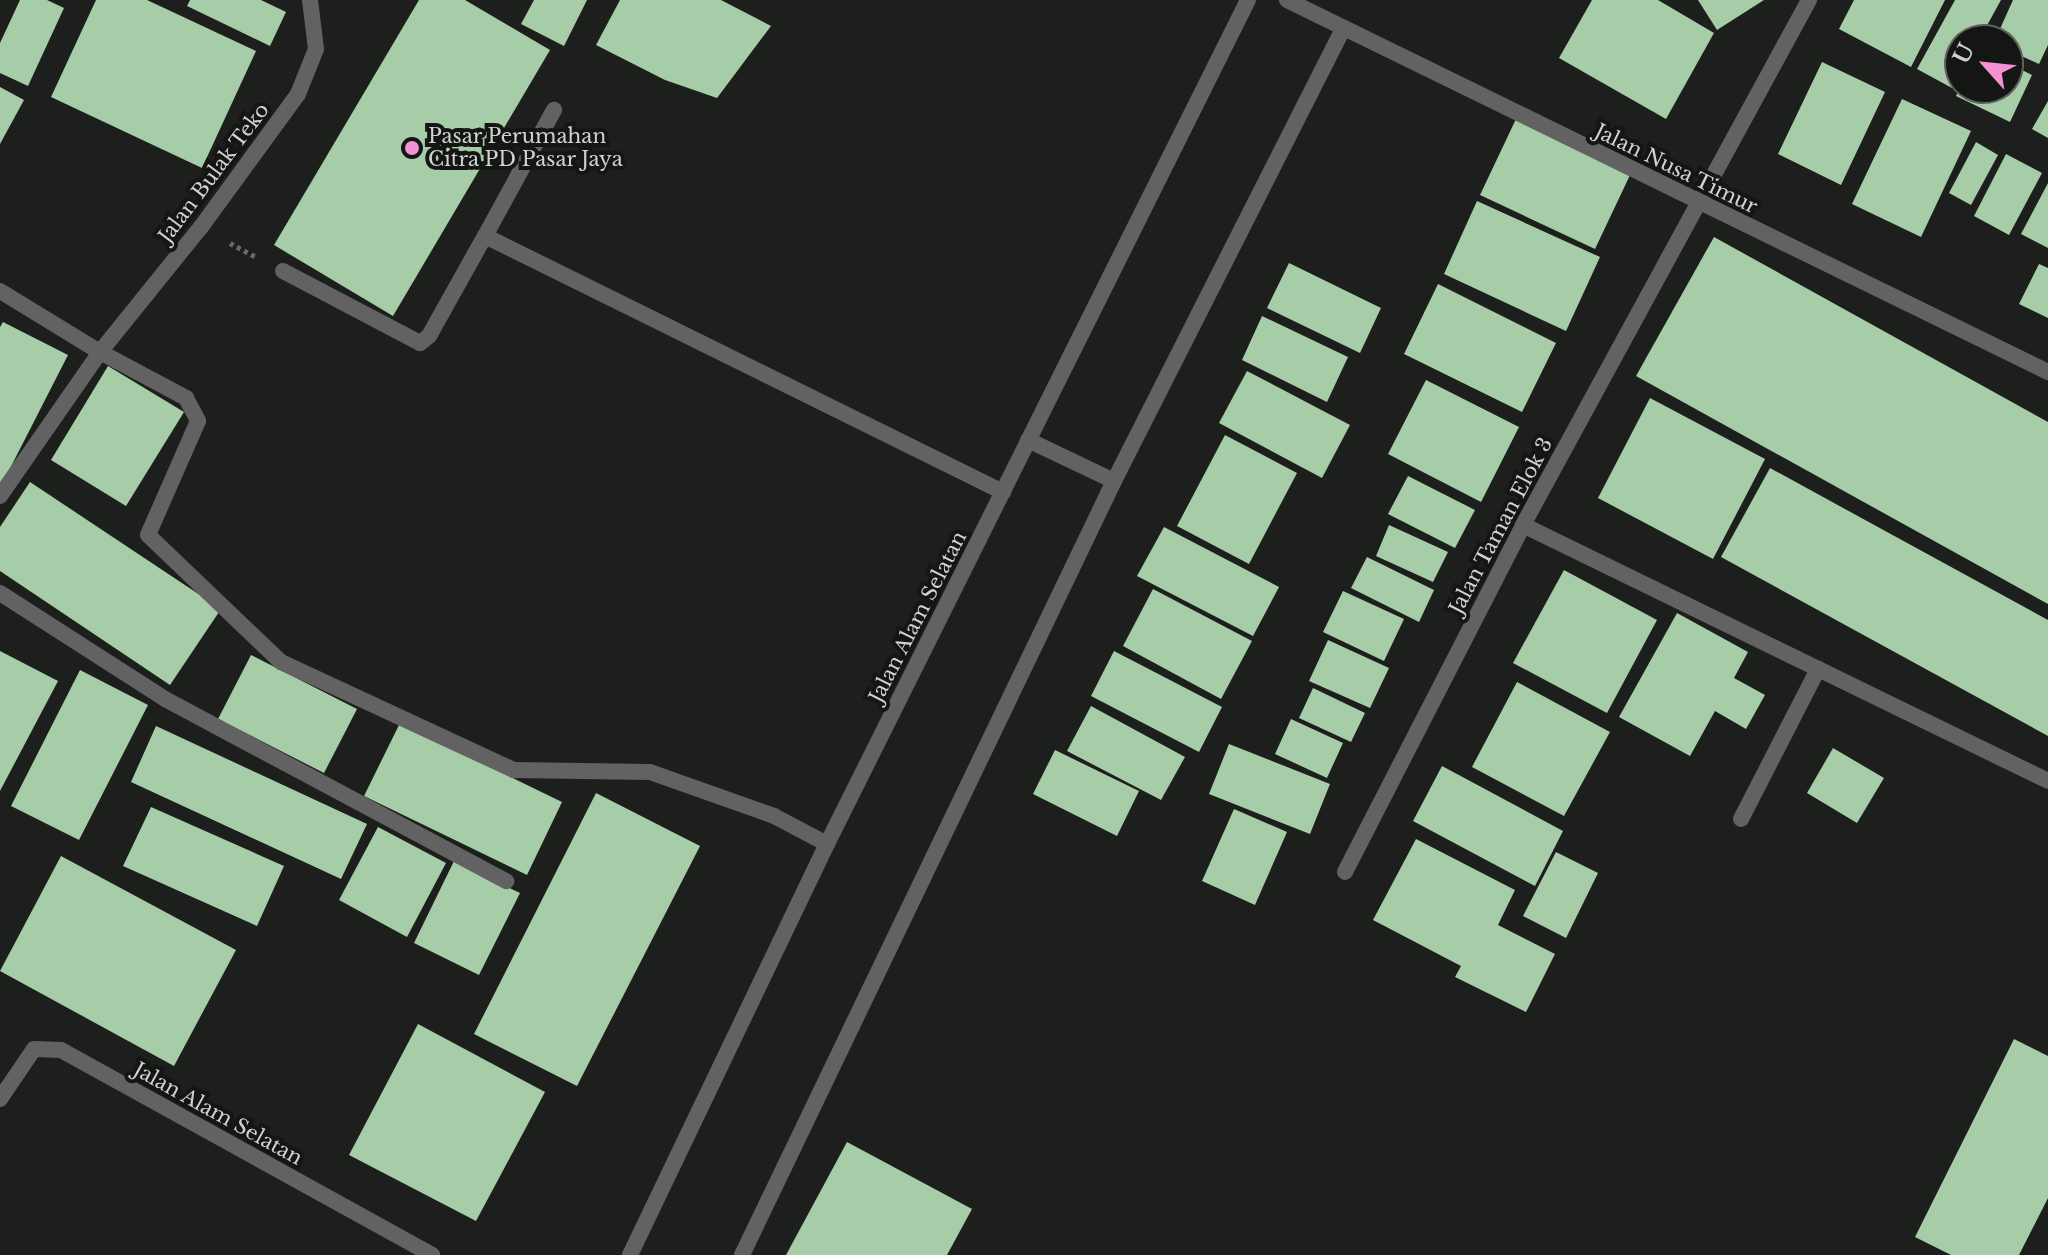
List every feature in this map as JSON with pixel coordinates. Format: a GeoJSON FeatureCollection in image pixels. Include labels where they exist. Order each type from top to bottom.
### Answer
{"type":"FeatureCollection","features":[{"type":"Feature","properties":{"kind":"street","name":"Jalan Bulak Teko"},"geometry":{"type":"LineString","coordinates":[[0,496],[100,352],[201,227],[298,94],[316,49],[310,0]]}},
{"type":"Feature","properties":{"kind":"street","name":"Jalan Alam Selatan"},"geometry":{"type":"LineString","coordinates":[[630,1255],[827,844],[1248,0]]}},
{"type":"Feature","properties":{"kind":"street","name":"Jalan Nusa Timur"},"geometry":{"type":"LineString","coordinates":[[1287,0],[2048,372]]}},
{"type":"Feature","properties":{"kind":"street","name":"Jalan Taman Elok 3"},"geometry":{"type":"LineString","coordinates":[[1345,872],[1523,525],[1696,201],[1809,0]]}},
{"type":"Feature","properties":{"kind":"street"},"geometry":{"type":"LineString","coordinates":[[742,1255],[1114,481],[1343,29]]}},
{"type":"Feature","properties":{"kind":"street"},"geometry":{"type":"LineString","coordinates":[[283,271],[420,343],[429,336],[554,110]]}},
{"type":"Feature","properties":{"kind":"street"},"geometry":{"type":"LineString","coordinates":[[485,236],[1003,492]]}},
{"type":"Feature","properties":{"kind":"street"},"geometry":{"type":"LineString","coordinates":[[0,291],[100,352],[186,398],[198,421],[148,535],[281,662],[514,770],[650,772],[774,816],[827,844]]}},
{"type":"Feature","properties":{"kind":"street"},"geometry":{"type":"LineString","coordinates":[[1028,440],[1114,481]]}},
{"type":"Feature","properties":{"kind":"street"},"geometry":{"type":"LineString","coordinates":[[1523,525],[2048,781]]}},
{"type":"Feature","properties":{"kind":"street"},"geometry":{"type":"LineString","coordinates":[[0,593],[165,699],[506,881]]}},
{"type":"Feature","properties":{"kind":"street"},"geometry":{"type":"LineString","coordinates":[[1741,819],[1818,669]]}},
{"type":"Feature","properties":{"kind":"street","name":"Jalan Alam Selatan"},"geometry":{"type":"LineString","coordinates":[[0,1099],[34,1049],[61,1050],[432,1255]]}},
{"type":"Feature","properties":{"kind":"path"},"geometry":{"type":"LineString","coordinates":[[201,227],[283,271]]}},
{"type":"Feature","properties":{"kind":"building"},"geometry":{"type":"Polygon","coordinates":[[[20,0],[47,0],[64,8],[28,86],[0,73],[0,43],[20,0]]]}},
{"type":"Feature","properties":{"kind":"building"},"geometry":{"type":"Polygon","coordinates":[[[96,0],[147,0],[256,51],[202,168],[51,97],[96,0]]]}},
{"type":"Feature","properties":{"kind":"building"},"geometry":{"type":"Polygon","coordinates":[[[190,0],[261,0],[286,12],[270,46],[187,6],[190,0]]]}},
{"type":"Feature","properties":{"kind":"building","name":"Pasar Perumahan Citra PD Pasar Jaya"},"geometry":{"type":"Polygon","coordinates":[[[419,0],[465,0],[550,50],[393,316],[274,245],[419,0]]]}},
{"type":"Feature","properties":{"kind":"building"},"geometry":{"type":"Polygon","coordinates":[[[534,0],[587,0],[564,46],[521,24],[534,0]]]}},
{"type":"Feature","properties":{"kind":"building"},"geometry":{"type":"Polygon","coordinates":[[[620,0],[721,0],[771,26],[717,98],[665,80],[596,45],[620,0]]]}},
{"type":"Feature","properties":{"kind":"building"},"geometry":{"type":"Polygon","coordinates":[[[1592,0],[1658,0],[1714,33],[1666,119],[1559,58],[1592,0]]]}},
{"type":"Feature","properties":{"kind":"building"},"geometry":{"type":"Polygon","coordinates":[[[1698,0],[1764,0],[1717,30],[1698,0]]]}},
{"type":"Feature","properties":{"kind":"building"},"geometry":{"type":"Polygon","coordinates":[[[1854,0],[1945,0],[1911,67],[1839,29],[1854,0]]]}},
{"type":"Feature","properties":{"kind":"building"},"geometry":{"type":"Polygon","coordinates":[[[1955,0],[2001,0],[1988,24],[1944,24],[1944,84],[1917,69],[1955,0]]]}},
{"type":"Feature","properties":{"kind":"building"},"geometry":{"type":"Polygon","coordinates":[[[2013,0],[2048,0],[2048,45],[2039,64],[2024,57],[2024,24],[2002,24],[2013,0]]]}},
{"type":"Feature","properties":{"kind":"building"},"geometry":{"type":"Polygon","coordinates":[[[1822,62],[1885,92],[1841,185],[1778,154],[1822,62]]]}},
{"type":"Feature","properties":{"kind":"building"},"geometry":{"type":"Polygon","coordinates":[[[2024,71],[2032,75],[2024,92],[2024,71]]]}},
{"type":"Feature","properties":{"kind":"building"},"geometry":{"type":"Polygon","coordinates":[[[0,87],[24,100],[0,144],[0,87]]]}},
{"type":"Feature","properties":{"kind":"building"},"geometry":{"type":"Polygon","coordinates":[[[1902,99],[1971,131],[1921,237],[1852,204],[1902,99]]]}},
{"type":"Feature","properties":{"kind":"building"},"geometry":{"type":"Polygon","coordinates":[[[2048,101],[2048,138],[2032,129],[2048,101]]]}},
{"type":"Feature","properties":{"kind":"building"},"geometry":{"type":"Polygon","coordinates":[[[1973,104],[2018,104],[2010,122],[1973,104]]]}},
{"type":"Feature","properties":{"kind":"building"},"geometry":{"type":"Polygon","coordinates":[[[1516,119],[1631,173],[1595,249],[1480,195],[1516,119]]]}},
{"type":"Feature","properties":{"kind":"building"},"geometry":{"type":"Polygon","coordinates":[[[1976,142],[1998,155],[1971,205],[1949,193],[1976,142]]]}},
{"type":"Feature","properties":{"kind":"building"},"geometry":{"type":"Polygon","coordinates":[[[2006,154],[2042,173],[2009,235],[1974,216],[2006,154]]]}},
{"type":"Feature","properties":{"kind":"building"},"geometry":{"type":"Polygon","coordinates":[[[2048,183],[2048,248],[2021,234],[2048,183]]]}},
{"type":"Feature","properties":{"kind":"building"},"geometry":{"type":"Polygon","coordinates":[[[1477,201],[1600,257],[1566,331],[1444,274],[1477,201]]]}},
{"type":"Feature","properties":{"kind":"building"},"geometry":{"type":"Polygon","coordinates":[[[1714,237],[2048,422],[2048,604],[1636,376],[1714,237]]]}},
{"type":"Feature","properties":{"kind":"building"},"geometry":{"type":"Polygon","coordinates":[[[1289,263],[1381,308],[1360,353],[1267,308],[1289,263]]]}},
{"type":"Feature","properties":{"kind":"building"},"geometry":{"type":"Polygon","coordinates":[[[2039,264],[2048,268],[2048,318],[2019,304],[2039,264]]]}},
{"type":"Feature","properties":{"kind":"building"},"geometry":{"type":"Polygon","coordinates":[[[1438,284],[1556,343],[1522,412],[1404,354],[1438,284]]]}},
{"type":"Feature","properties":{"kind":"building"},"geometry":{"type":"Polygon","coordinates":[[[1262,316],[1348,357],[1327,402],[1242,360],[1262,316]]]}},
{"type":"Feature","properties":{"kind":"building"},"geometry":{"type":"Polygon","coordinates":[[[3,322],[68,355],[0,488],[0,327],[3,322]]]}},
{"type":"Feature","properties":{"kind":"building"},"geometry":{"type":"Polygon","coordinates":[[[108,366],[184,412],[126,506],[51,460],[108,366]]]}},
{"type":"Feature","properties":{"kind":"building"},"geometry":{"type":"Polygon","coordinates":[[[1247,371],[1350,425],[1322,478],[1219,423],[1247,371]]]}},
{"type":"Feature","properties":{"kind":"building"},"geometry":{"type":"Polygon","coordinates":[[[1426,380],[1519,427],[1481,502],[1388,454],[1426,380]]]}},
{"type":"Feature","properties":{"kind":"building"},"geometry":{"type":"Polygon","coordinates":[[[1650,398],[1765,459],[1713,559],[1598,498],[1650,398]]]}},
{"type":"Feature","properties":{"kind":"building"},"geometry":{"type":"Polygon","coordinates":[[[1225,435],[1297,473],[1249,564],[1177,526],[1225,435]]]}},
{"type":"Feature","properties":{"kind":"building"},"geometry":{"type":"Polygon","coordinates":[[[1770,468],[2048,620],[2048,736],[1721,557],[1770,468]]]}},
{"type":"Feature","properties":{"kind":"building"},"geometry":{"type":"Polygon","coordinates":[[[1408,476],[1475,510],[1455,548],[1388,514],[1408,476]]]}},
{"type":"Feature","properties":{"kind":"building"},"geometry":{"type":"Polygon","coordinates":[[[30,482],[221,609],[170,685],[0,571],[0,527],[30,482]]]}},
{"type":"Feature","properties":{"kind":"building"},"geometry":{"type":"Polygon","coordinates":[[[1389,525],[1448,552],[1433,582],[1376,556],[1389,525]]]}},
{"type":"Feature","properties":{"kind":"building"},"geometry":{"type":"Polygon","coordinates":[[[1164,527],[1279,587],[1253,636],[1137,576],[1164,527]]]}},
{"type":"Feature","properties":{"kind":"building"},"geometry":{"type":"Polygon","coordinates":[[[1367,557],[1434,590],[1419,622],[1351,588],[1367,557]]]}},
{"type":"Feature","properties":{"kind":"building"},"geometry":{"type":"Polygon","coordinates":[[[1564,570],[1657,620],[1607,713],[1513,663],[1564,570]]]}},
{"type":"Feature","properties":{"kind":"building"},"geometry":{"type":"Polygon","coordinates":[[[1153,589],[1252,641],[1221,699],[1123,646],[1153,589]]]}},
{"type":"Feature","properties":{"kind":"building"},"geometry":{"type":"Polygon","coordinates":[[[1343,591],[1404,619],[1384,661],[1323,632],[1343,591]]]}},
{"type":"Feature","properties":{"kind":"building"},"geometry":{"type":"Polygon","coordinates":[[[1677,613],[1748,652],[1734,678],[1765,695],[1746,729],[1715,711],[1690,756],[1619,717],[1677,613]]]}},
{"type":"Feature","properties":{"kind":"building"},"geometry":{"type":"Polygon","coordinates":[[[1328,640],[1389,668],[1370,708],[1309,681],[1328,640]]]}},
{"type":"Feature","properties":{"kind":"building"},"geometry":{"type":"Polygon","coordinates":[[[0,651],[58,681],[0,791],[0,651]]]}},
{"type":"Feature","properties":{"kind":"building"},"geometry":{"type":"Polygon","coordinates":[[[1114,651],[1222,707],[1199,752],[1091,696],[1114,651]]]}},
{"type":"Feature","properties":{"kind":"building"},"geometry":{"type":"Polygon","coordinates":[[[251,655],[357,709],[324,773],[218,719],[251,655]]]}},
{"type":"Feature","properties":{"kind":"building"},"geometry":{"type":"Polygon","coordinates":[[[80,670],[148,705],[79,840],[11,806],[80,670]]]}},
{"type":"Feature","properties":{"kind":"building"},"geometry":{"type":"Polygon","coordinates":[[[1517,682],[1610,732],[1564,816],[1472,767],[1517,682]]]}},
{"type":"Feature","properties":{"kind":"building"},"geometry":{"type":"Polygon","coordinates":[[[1313,688],[1365,713],[1351,742],[1299,718],[1313,688]]]}},
{"type":"Feature","properties":{"kind":"building"},"geometry":{"type":"Polygon","coordinates":[[[1091,706],[1185,757],[1161,800],[1067,751],[1091,706]]]}},
{"type":"Feature","properties":{"kind":"building"},"geometry":{"type":"Polygon","coordinates":[[[1291,719],[1343,743],[1327,778],[1275,754],[1291,719]]]}},
{"type":"Feature","properties":{"kind":"building"},"geometry":{"type":"Polygon","coordinates":[[[400,723],[562,802],[527,875],[364,796],[400,723]]]}},
{"type":"Feature","properties":{"kind":"building"},"geometry":{"type":"Polygon","coordinates":[[[156,726],[367,824],[341,879],[131,782],[156,726]]]}},
{"type":"Feature","properties":{"kind":"building"},"geometry":{"type":"Polygon","coordinates":[[[1229,744],[1330,784],[1310,834],[1209,794],[1229,744]]]}},
{"type":"Feature","properties":{"kind":"building"},"geometry":{"type":"Polygon","coordinates":[[[1833,748],[1884,778],[1857,823],[1807,793],[1833,748]]]}},
{"type":"Feature","properties":{"kind":"building"},"geometry":{"type":"Polygon","coordinates":[[[1055,750],[1139,791],[1117,836],[1033,794],[1055,750]]]}},
{"type":"Feature","properties":{"kind":"building"},"geometry":{"type":"Polygon","coordinates":[[[1442,766],[1563,831],[1535,886],[1413,821],[1442,766]]]}},
{"type":"Feature","properties":{"kind":"building"},"geometry":{"type":"Polygon","coordinates":[[[596,793],[700,846],[577,1086],[474,1034],[596,793]]]}},
{"type":"Feature","properties":{"kind":"building"},"geometry":{"type":"Polygon","coordinates":[[[151,807],[284,866],[257,926],[123,866],[151,807]]]}},
{"type":"Feature","properties":{"kind":"building"},"geometry":{"type":"Polygon","coordinates":[[[1234,809],[1287,832],[1255,905],[1202,881],[1234,809]]]}},
{"type":"Feature","properties":{"kind":"building"},"geometry":{"type":"Polygon","coordinates":[[[378,827],[446,863],[407,937],[339,900],[378,827]]]}},
{"type":"Feature","properties":{"kind":"building"},"geometry":{"type":"Polygon","coordinates":[[[1416,839],[1515,890],[1498,925],[1555,954],[1526,1012],[1455,977],[1461,966],[1373,920],[1416,839]]]}},
{"type":"Feature","properties":{"kind":"building"},"geometry":{"type":"Polygon","coordinates":[[[1556,852],[1598,873],[1566,938],[1523,916],[1556,852]]]}},
{"type":"Feature","properties":{"kind":"building"},"geometry":{"type":"Polygon","coordinates":[[[61,856],[236,950],[174,1066],[0,971],[61,856]]]}},
{"type":"Feature","properties":{"kind":"building"},"geometry":{"type":"Polygon","coordinates":[[[454,861],[520,893],[479,975],[414,943],[454,861]]]}},
{"type":"Feature","properties":{"kind":"building"},"geometry":{"type":"Polygon","coordinates":[[[418,1024],[545,1092],[476,1221],[349,1155],[418,1024]]]}},
{"type":"Feature","properties":{"kind":"building"},"geometry":{"type":"Polygon","coordinates":[[[2014,1039],[2048,1056],[2048,1198],[2019,1255],[1951,1255],[1915,1237],[2014,1039]]]}},
{"type":"Feature","properties":{"kind":"building"},"geometry":{"type":"Polygon","coordinates":[[[847,1142],[972,1209],[947,1255],[786,1255],[847,1142]]]}},
{"type":"Feature","properties":{"kind":"place","name":"Pasar Perumahan Citra PD Pasar Jaya"},"geometry":{"type":"Point","coordinates":[412,148]}}]}
